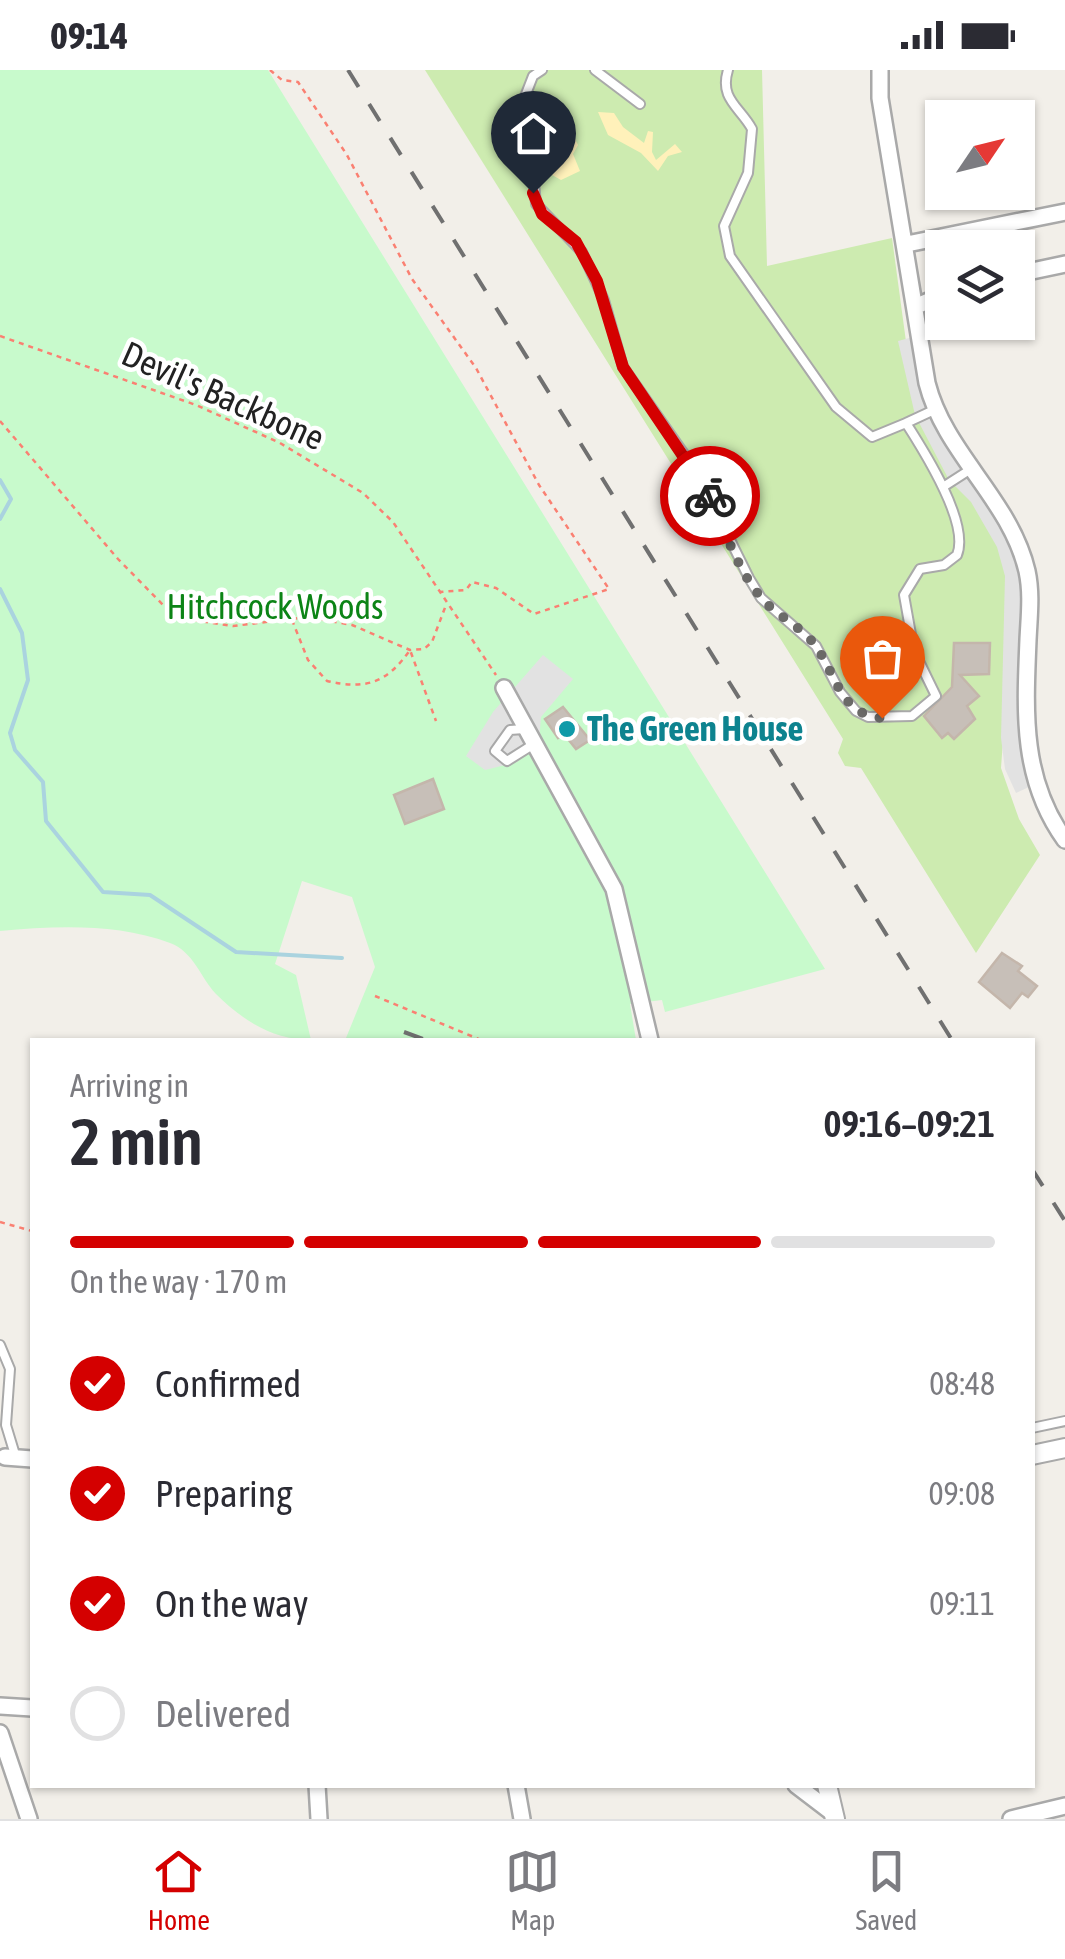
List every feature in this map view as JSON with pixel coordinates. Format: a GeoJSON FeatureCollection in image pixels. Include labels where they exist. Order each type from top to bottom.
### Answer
{"type":"FeatureCollection","features":[{"type":"Feature","properties":{"kind":"street"},"geometry":{"type":"LineString","coordinates":[[880,70],[880,98],[934,410],[1017,541],[1028,576],[1026,735],[1041,797],[1065,840]]}},
{"type":"Feature","properties":{"kind":"street"},"geometry":{"type":"LineString","coordinates":[[907,244],[1065,212]]}},
{"type":"Feature","properties":{"kind":"street"},"geometry":{"type":"LineString","coordinates":[[998,226],[999,230]]}},
{"type":"Feature","properties":{"kind":"street"},"geometry":{"type":"LineString","coordinates":[[1035,270],[1065,264]]}},
{"type":"Feature","properties":{"kind":"street"},"geometry":{"type":"LineString","coordinates":[[917,306],[925,303]]}},
{"type":"Feature","properties":{"kind":"street"},"geometry":{"type":"LineString","coordinates":[[504,688],[614,888],[650,1038]]}},
{"type":"Feature","properties":{"kind":"street"},"geometry":{"type":"LineString","coordinates":[[1035,1454],[1065,1448]]}},
{"type":"Feature","properties":{"kind":"street"},"geometry":{"type":"LineString","coordinates":[[0,1706],[30,1708]]}},
{"type":"Feature","properties":{"kind":"street"},"geometry":{"type":"LineString","coordinates":[[0,1734],[29,1819]]}},
{"type":"Feature","properties":{"kind":"street"},"geometry":{"type":"LineString","coordinates":[[317,1788],[319,1819]]}},
{"type":"Feature","properties":{"kind":"street"},"geometry":{"type":"LineString","coordinates":[[517,1788],[522,1819]]}},
{"type":"Feature","properties":{"kind":"street"},"geometry":{"type":"LineString","coordinates":[[800,1788],[834,1816]]}},
{"type":"Feature","properties":{"kind":"street"},"geometry":{"type":"LineString","coordinates":[[828,1788],[834,1816]]}},
{"type":"Feature","properties":{"kind":"street"},"geometry":{"type":"LineString","coordinates":[[1011,1819],[1065,1806]]}},
{"type":"Feature","properties":{"kind":"lane"},"geometry":{"type":"LineString","coordinates":[[542,70],[533,76],[526,94],[536,204],[576,242],[597,281],[623,367],[696,471],[748,578],[762,598],[816,646],[847,702],[868,717],[912,716],[936,696],[914,651],[913,622],[904,602],[915,574],[952,560],[960,547],[958,525],[943,487],[906,423]]}},
{"type":"Feature","properties":{"kind":"lane"},"geometry":{"type":"LineString","coordinates":[[595,70],[640,104]]}},
{"type":"Feature","properties":{"kind":"lane"},"geometry":{"type":"LineString","coordinates":[[728,70],[724,84],[729,101],[752,130],[748,173],[724,226],[730,256],[844,416],[872,437],[934,410]]}},
{"type":"Feature","properties":{"kind":"lane"},"geometry":{"type":"LineString","coordinates":[[943,487],[971,468]]}},
{"type":"Feature","properties":{"kind":"lane"},"geometry":{"type":"LineString","coordinates":[[524,729],[510,730],[495,751],[508,761],[534,744]]}},
{"type":"Feature","properties":{"kind":"lane"},"geometry":{"type":"LineString","coordinates":[[0,1345],[10,1369],[6,1426],[13,1456]]}},
{"type":"Feature","properties":{"kind":"lane"},"geometry":{"type":"LineString","coordinates":[[1035,1427],[1065,1421]]}},
{"type":"Feature","properties":{"kind":"path"},"geometry":{"type":"LineString","coordinates":[[270,70],[282,80],[298,82],[346,155],[412,279],[476,368],[539,485],[609,589],[534,614],[496,588],[472,582],[466,590],[439,592]]}},
{"type":"Feature","properties":{"kind":"path","name":"Devil's Backbone"},"geometry":{"type":"LineString","coordinates":[[0,336],[196,405],[328,469],[363,493],[393,522],[446,603],[487,656],[504,688]]}},
{"type":"Feature","properties":{"kind":"path"},"geometry":{"type":"LineString","coordinates":[[0,422],[58,494],[166,608],[203,625],[291,618],[352,625],[410,650],[424,649],[432,642],[446,603]]}},
{"type":"Feature","properties":{"kind":"path"},"geometry":{"type":"LineString","coordinates":[[291,618],[308,660],[327,681],[374,684],[386,679],[410,650]]}},
{"type":"Feature","properties":{"kind":"path"},"geometry":{"type":"LineString","coordinates":[[410,650],[436,720]]}},
{"type":"Feature","properties":{"kind":"path"},"geometry":{"type":"LineString","coordinates":[[374,996],[476,1038]]}},
{"type":"Feature","properties":{"kind":"path"},"geometry":{"type":"LineString","coordinates":[[0,1222],[30,1230]]}},
{"type":"Feature","properties":{"kind":"green space","name":"Hitchcock Woods"},"geometry":{"type":"Polygon","coordinates":[[[0,70],[268,70],[825,969],[665,1012],[662,1000],[630,1004],[636,1038],[346,1038],[375,967],[352,897],[302,881],[275,964],[296,975],[311,1038],[293,1038],[271,1032],[236,1012],[216,994],[185,952],[170,943],[107,929],[0,931],[0,70]]]}},
{"type":"Feature","properties":{"kind":"green space"},"geometry":{"type":"Polygon","coordinates":[[[425,70],[762,70],[767,266],[892,238],[912,386],[987,516],[1014,588],[1001,768],[1019,819],[1040,855],[976,953],[861,768],[845,766],[838,753],[843,739],[425,70]]]}},
{"type":"Feature","properties":{"kind":"sand"},"geometry":{"type":"Polygon","coordinates":[[[530,97],[541,109],[558,113],[568,122],[578,145],[573,154],[580,171],[561,180],[538,167],[530,97]]]}},
{"type":"Feature","properties":{"kind":"sand"},"geometry":{"type":"Polygon","coordinates":[[[598,112],[614,113],[623,127],[644,143],[648,131],[653,132],[652,152],[656,160],[675,144],[682,152],[668,156],[658,171],[641,153],[608,135],[598,112]]]}},
{"type":"Feature","properties":{"kind":"shaded area"},"geometry":{"type":"Polygon","coordinates":[[[913,337],[932,420],[1005,530],[1022,576],[1023,745],[1029,787],[1016,793],[1005,769],[1001,738],[1005,576],[997,547],[971,502],[949,480],[915,415],[898,341],[913,337]]]}},
{"type":"Feature","properties":{"kind":"shaded area"},"geometry":{"type":"Polygon","coordinates":[[[543,655],[573,679],[541,717],[539,742],[517,762],[485,770],[466,756],[493,712],[543,655]]]}},
{"type":"Feature","properties":{"kind":"building"},"geometry":{"type":"Polygon","coordinates":[[[954,643],[990,643],[989,674],[960,675],[979,696],[967,706],[975,719],[954,739],[948,733],[942,738],[924,716],[952,687],[954,643]]]}},
{"type":"Feature","properties":{"kind":"building","name":"The Green House"},"geometry":{"type":"Polygon","coordinates":[[[563,707],[590,740],[576,749],[564,734],[558,738],[545,719],[563,707]]]}},
{"type":"Feature","properties":{"kind":"building"},"geometry":{"type":"Polygon","coordinates":[[[433,779],[444,809],[405,824],[394,795],[433,779]]]}},
{"type":"Feature","properties":{"kind":"building"},"geometry":{"type":"Polygon","coordinates":[[[1002,953],[1022,966],[1018,971],[1037,986],[1028,997],[1022,993],[1010,1008],[979,982],[1002,953]]]}},
{"type":"Feature","properties":{"kind":"waterway"},"geometry":{"type":"LineString","coordinates":[[0,480],[11,499],[0,519]]}},
{"type":"Feature","properties":{"kind":"waterway"},"geometry":{"type":"LineString","coordinates":[[0,589],[22,633],[28,680],[10,733],[15,750],[43,782],[46,821],[103,892],[150,895],[236,952],[342,958]]}},
{"type":"Feature","properties":{"kind":"railway"},"geometry":{"type":"LineString","coordinates":[[348,70],[951,1038]]}},
{"type":"Feature","properties":{"kind":"railway"},"geometry":{"type":"LineString","coordinates":[[404,1032],[420,1038]]}},
{"type":"Feature","properties":{"kind":"railway"},"geometry":{"type":"LineString","coordinates":[[1035,1174],[1065,1221]]}},
{"type":"Feature","properties":{"kind":"way so far"},"geometry":{"type":"LineString","coordinates":[[710,496],[737,559],[762,598],[816,646],[847,702],[868,717],[882,718]]}},
{"type":"Feature","properties":{"kind":"place","name":"The Green House"},"geometry":{"type":"Point","coordinates":[567,729]}},
{"type":"Feature","properties":{"kind":"route"},"geometry":{"type":"LineString","coordinates":[[533,193],[542,214],[576,242],[597,281],[623,367],[710,496]]}}]}
